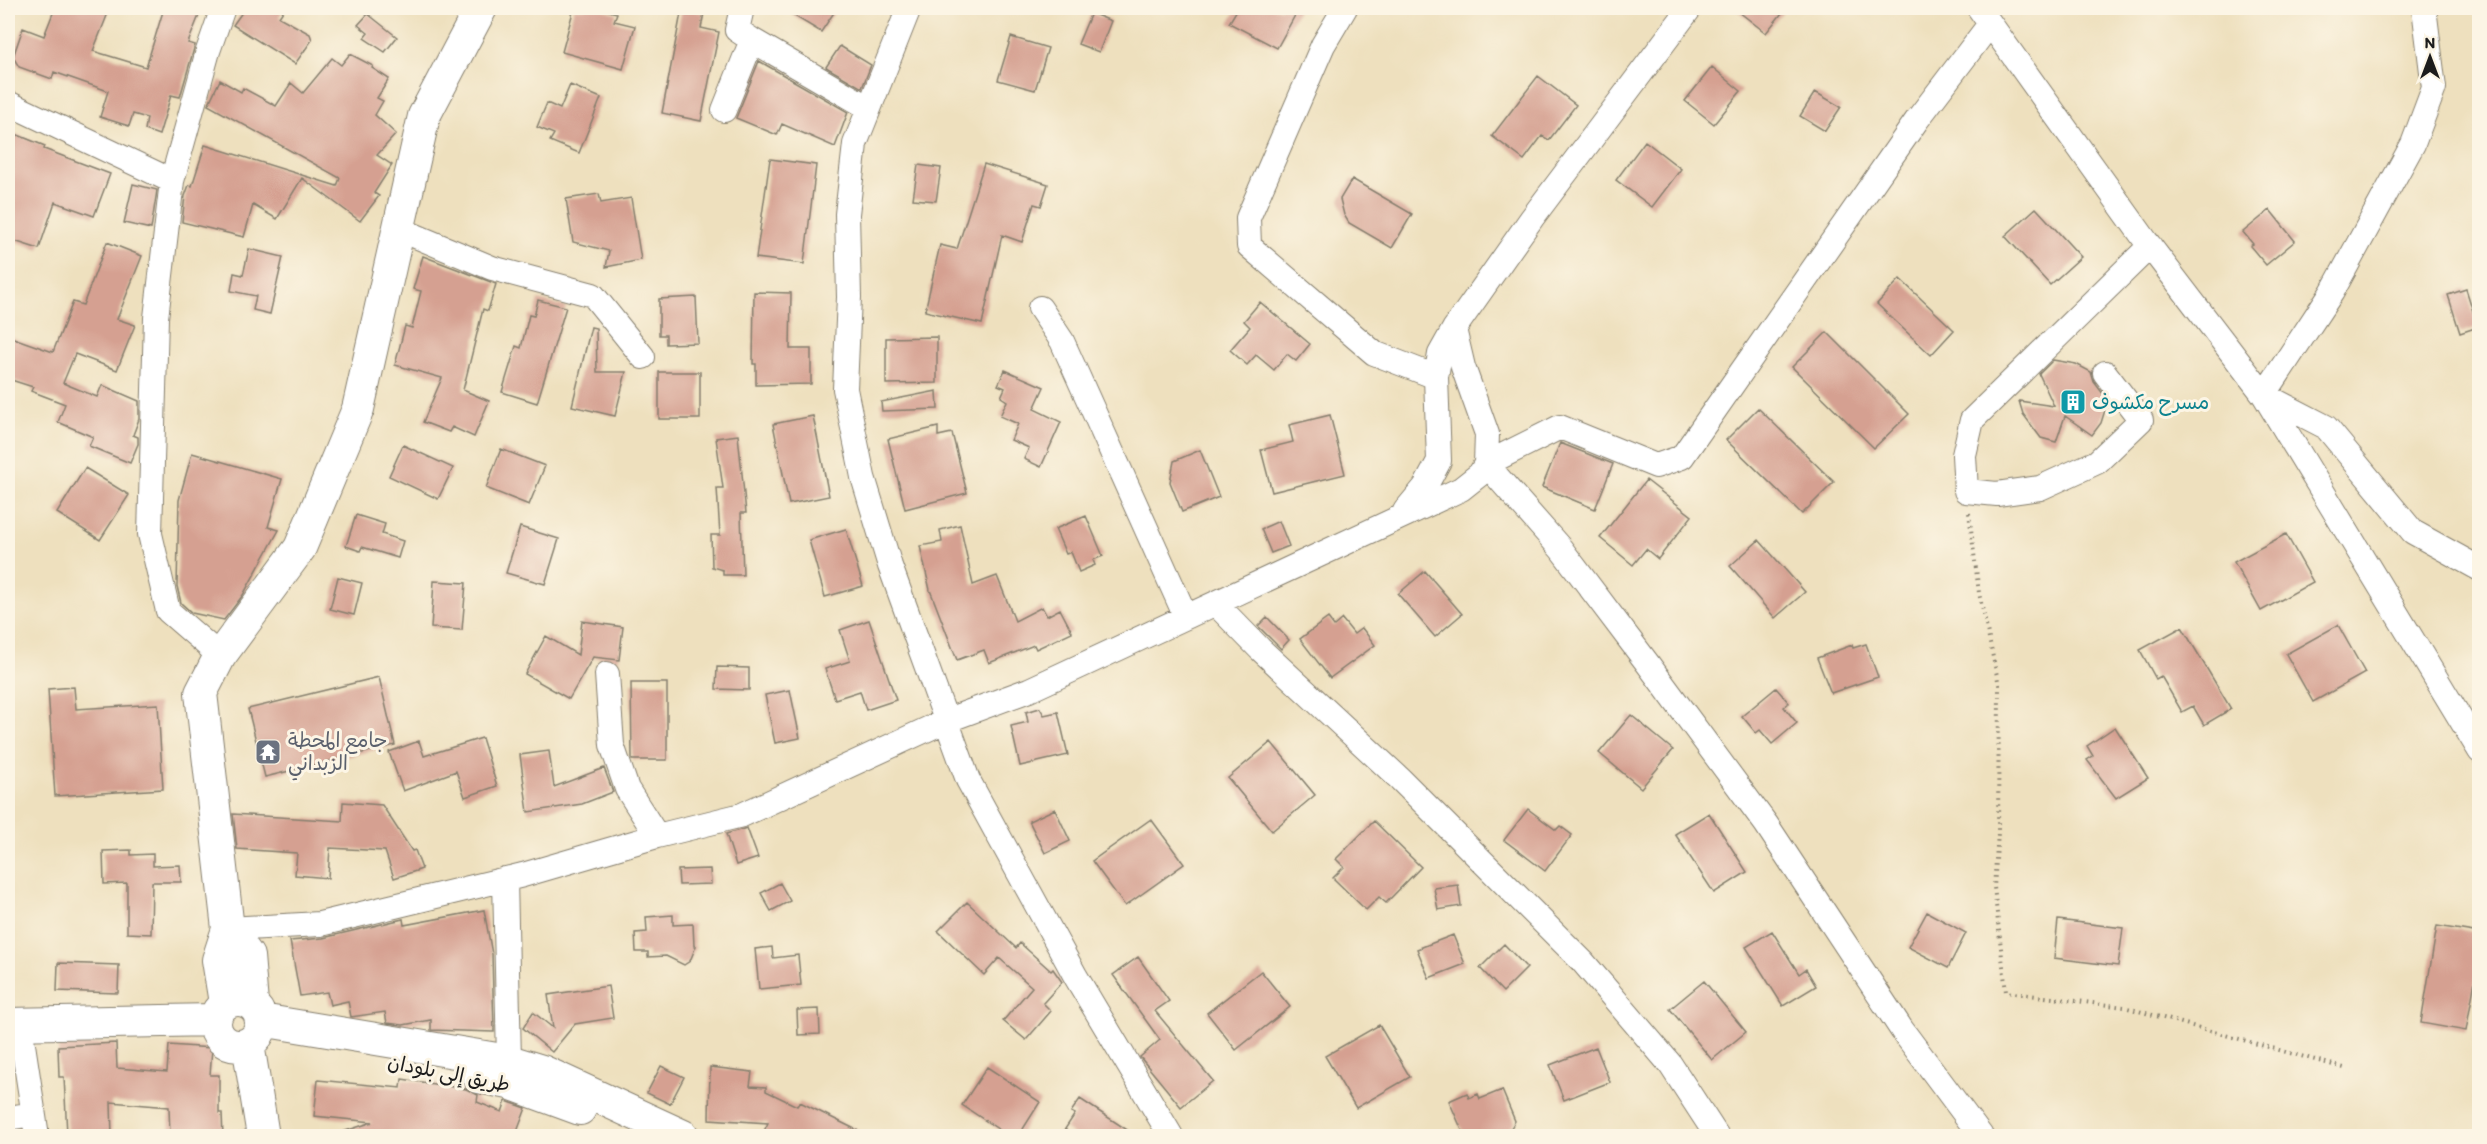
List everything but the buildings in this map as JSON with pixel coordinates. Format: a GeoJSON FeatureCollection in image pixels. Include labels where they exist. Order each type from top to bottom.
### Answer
{"type":"FeatureCollection","features":[{"type":"Feature","properties":{"kind":"main road"},"geometry":{"type":"LineString","coordinates":[[246,1137],[241,1025],[248,956],[228,929],[201,693],[220,656],[300,548],[358,409],[424,116],[481,8]]}},
{"type":"Feature","properties":{"kind":"main road"},"geometry":{"type":"LineString","coordinates":[[14,1025],[241,1025],[509,1061],[542,1071],[683,1137]]}},
{"type":"Feature","properties":{"kind":"main road"},"geometry":{"type":"LineString","coordinates":[[241,1025],[263,1137]]}},
{"type":"Feature","properties":{"kind":"main road","name":"طريق إلى بلودان"},"geometry":{"type":"LineString","coordinates":[[241,1025],[280,1044],[432,1066],[509,1083],[575,1106],[633,1137]]}},
{"type":"Feature","properties":{"kind":"street"},"geometry":{"type":"LineString","coordinates":[[220,656],[168,611],[150,534],[156,318],[172,181],[205,61],[223,8]]}},
{"type":"Feature","properties":{"kind":"street"},"geometry":{"type":"LineString","coordinates":[[742,8],[736,30],[869,108]]}},
{"type":"Feature","properties":{"kind":"street"},"geometry":{"type":"LineString","coordinates":[[909,8],[855,144],[847,213],[849,297],[845,389],[863,477],[890,566],[968,780],[1076,977],[1171,1137]]}},
{"type":"Feature","properties":{"kind":"street"},"geometry":{"type":"LineString","coordinates":[[1345,8],[1323,45],[1248,218],[1249,246],[1374,353],[1436,377]]}},
{"type":"Feature","properties":{"kind":"street"},"geometry":{"type":"LineString","coordinates":[[1401,515],[1425,487],[1439,461],[1436,377],[1440,354],[1454,329],[1532,218],[1690,8]]}},
{"type":"Feature","properties":{"kind":"street"},"geometry":{"type":"LineString","coordinates":[[2264,395],[2332,292],[2414,144],[2434,88],[2424,8]]}},
{"type":"Feature","properties":{"kind":"street"},"geometry":{"type":"LineString","coordinates":[[1485,464],[1560,427],[1656,466],[1682,457],[1917,120],[1985,16],[2150,246],[2264,395],[2480,751]]}},
{"type":"Feature","properties":{"kind":"street"},"geometry":{"type":"LineString","coordinates":[[724,110],[752,40]]}},
{"type":"Feature","properties":{"kind":"street"},"geometry":{"type":"LineString","coordinates":[[8,103],[172,181]]}},
{"type":"Feature","properties":{"kind":"street"},"geometry":{"type":"LineString","coordinates":[[399,228],[492,268],[593,295],[643,357]]}},
{"type":"Feature","properties":{"kind":"street"},"geometry":{"type":"LineString","coordinates":[[2105,373],[2141,420],[2097,462],[2040,488],[1997,494],[1966,491],[1964,455],[1972,420],[2150,246]]}},
{"type":"Feature","properties":{"kind":"street"},"geometry":{"type":"LineString","coordinates":[[1040,308],[1062,341],[1186,617]]}},
{"type":"Feature","properties":{"kind":"street"},"geometry":{"type":"LineString","coordinates":[[228,929],[320,924],[505,879],[657,836],[742,815],[945,721],[1029,690],[1461,489],[1480,474],[1485,464],[1487,434],[1463,367],[1454,329]]}},
{"type":"Feature","properties":{"kind":"street"},"geometry":{"type":"LineString","coordinates":[[2264,395],[2326,427],[2413,532],[2480,569]]}},
{"type":"Feature","properties":{"kind":"street"},"geometry":{"type":"LineString","coordinates":[[1485,464],[1561,549],[1766,824],[1902,1030],[1981,1137]]}},
{"type":"Feature","properties":{"kind":"street"},"geometry":{"type":"LineString","coordinates":[[1216,604],[1260,649],[1400,779],[1583,962],[1670,1064],[1717,1137]]}},
{"type":"Feature","properties":{"kind":"street"},"geometry":{"type":"LineString","coordinates":[[607,674],[612,745],[627,789],[657,836]]}},
{"type":"Feature","properties":{"kind":"street"},"geometry":{"type":"LineString","coordinates":[[505,879],[509,1061]]}},
{"type":"Feature","properties":{"kind":"street"},"geometry":{"type":"LineString","coordinates":[[8,1118],[35,1125],[14,1025]]}},
{"type":"Feature","properties":{"kind":"path"},"geometry":{"type":"LineString","coordinates":[[1966,491],[1979,593],[1999,685],[1998,833],[1994,887],[2006,993],[2124,1007],[2344,1068]]}},
{"type":"Feature","properties":{"kind":"place","name":"مسرح مكشوف"},"geometry":{"type":"Point","coordinates":[2073,402]}},
{"type":"Feature","properties":{"kind":"place","name":"جامع المحطة الزبداني"},"geometry":{"type":"Point","coordinates":[268,752]}}]}
